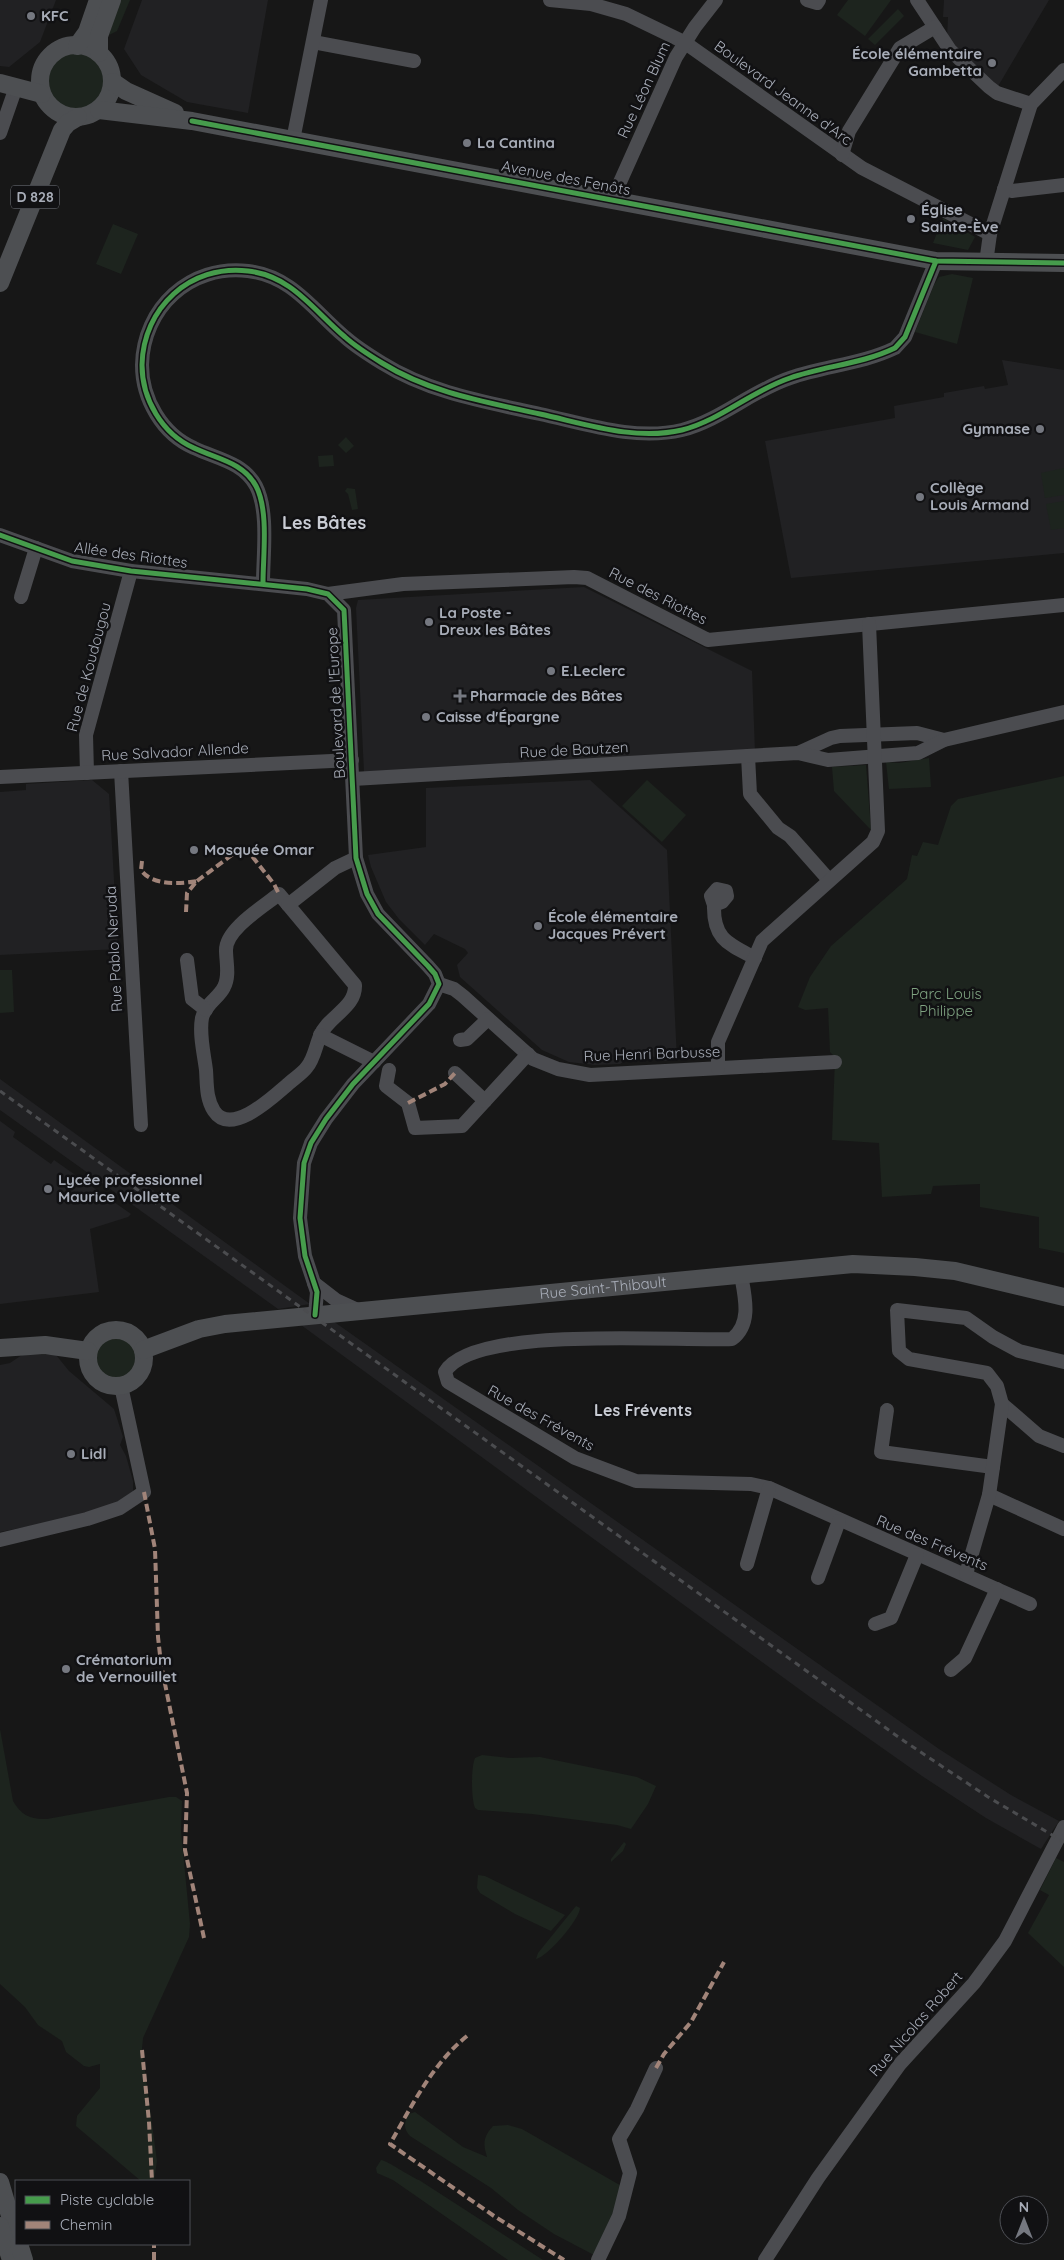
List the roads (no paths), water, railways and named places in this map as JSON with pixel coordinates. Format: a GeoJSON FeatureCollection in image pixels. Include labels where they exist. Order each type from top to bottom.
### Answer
{"type":"FeatureCollection","features":[{"type":"Feature","properties":{"kind":"main road"},"geometry":{"type":"LineString","coordinates":[[77,46],[87,32],[98,0]]}},
{"type":"Feature","properties":{"kind":"main road"},"geometry":{"type":"LineString","coordinates":[[99,53],[99,36],[112,0]]}},
{"type":"Feature","properties":{"kind":"main road"},"geometry":{"type":"LineString","coordinates":[[67,46],[84,46],[99,53],[109,66],[113,82],[109,97],[99,110],[89,115],[69,117],[52,108],[42,94],[41,74],[43,66],[53,54],[67,46]]}},
{"type":"Feature","properties":{"kind":"main road"},"geometry":{"type":"LineString","coordinates":[[7,85],[41,74]]}},
{"type":"Feature","properties":{"kind":"main road","name":"Avenue des Fenôts"},"geometry":{"type":"LineString","coordinates":[[113,82],[126,91],[192,121]]}},
{"type":"Feature","properties":{"kind":"main road"},"geometry":{"type":"LineString","coordinates":[[7,85],[42,94]]}},
{"type":"Feature","properties":{"kind":"main road","name":"D 828"},"geometry":{"type":"LineString","coordinates":[[0,253],[51,125],[52,108]]}},
{"type":"Feature","properties":{"kind":"main road","name":"Avenue des Fenôts"},"geometry":{"type":"LineString","coordinates":[[99,110],[192,121],[936,261],[1064,263]]}},
{"type":"Feature","properties":{"kind":"main road","name":"D 828"},"geometry":{"type":"LineString","coordinates":[[0,283],[62,130],[68,123],[78,117]]}},
{"type":"Feature","properties":{"kind":"main road","name":"Rue Saint-Thibault"},"geometry":{"type":"LineString","coordinates":[[143,1350],[216,1325],[853,1264],[955,1272],[1064,1297]]}},
{"type":"Feature","properties":{"kind":"main road"},"geometry":{"type":"LineString","coordinates":[[117,1329],[134,1336],[143,1350],[143,1366],[140,1373],[135,1379],[120,1386],[112,1386],[98,1380],[89,1367],[88,1351],[98,1336],[109,1330],[117,1329]]}},
{"type":"Feature","properties":{"kind":"main road"},"geometry":{"type":"LineString","coordinates":[[0,1348],[45,1345],[88,1351]]}},
{"type":"Feature","properties":{"kind":"main road"},"geometry":{"type":"LineString","coordinates":[[0,2182],[15,2233]]}},
{"type":"Feature","properties":{"kind":"main road"},"geometry":{"type":"LineString","coordinates":[[0,2226],[11,2260]]}},
{"type":"Feature","properties":{"kind":"main road"},"geometry":{"type":"LineString","coordinates":[[19,2245],[24,2260]]}},
{"type":"Feature","properties":{"kind":"street"},"geometry":{"type":"LineString","coordinates":[[293,140],[321,0]]}},
{"type":"Feature","properties":{"kind":"street","name":"Boulevard Jeanne d'Arc"},"geometry":{"type":"LineString","coordinates":[[550,0],[593,2],[626,14],[684,42],[862,168],[990,234]]}},
{"type":"Feature","properties":{"kind":"street","name":"Rue Léon Blum"},"geometry":{"type":"LineString","coordinates":[[612,200],[684,42],[716,0]]}},
{"type":"Feature","properties":{"kind":"street"},"geometry":{"type":"LineString","coordinates":[[807,0],[817,3],[820,0]]}},
{"type":"Feature","properties":{"kind":"street"},"geometry":{"type":"LineString","coordinates":[[917,0],[926,6],[935,26],[950,50],[989,87],[997,93],[1031,104]]}},
{"type":"Feature","properties":{"kind":"street"},"geometry":{"type":"LineString","coordinates":[[842,155],[849,131],[900,48],[935,26]]}},
{"type":"Feature","properties":{"kind":"street"},"geometry":{"type":"LineString","coordinates":[[313,42],[414,61]]}},
{"type":"Feature","properties":{"kind":"street"},"geometry":{"type":"LineString","coordinates":[[986,263],[990,234],[1031,104],[1064,70]]}},
{"type":"Feature","properties":{"kind":"street"},"geometry":{"type":"LineString","coordinates":[[0,134],[7,85]]}},
{"type":"Feature","properties":{"kind":"street"},"geometry":{"type":"LineString","coordinates":[[1004,189],[1012,191],[1064,185]]}},
{"type":"Feature","properties":{"kind":"street"},"geometry":{"type":"LineString","coordinates":[[328,594],[263,583],[262,509],[255,485],[248,475],[234,464],[190,447],[174,436],[159,420],[144,389],[143,354],[150,325],[165,301],[195,279],[216,272],[233,270],[260,273],[276,278],[298,292],[344,336],[381,362],[424,384],[462,396],[603,428],[636,433],[662,433],[682,430],[723,413],[757,391],[779,381],[882,353],[898,346],[907,334],[936,261]]}},
{"type":"Feature","properties":{"kind":"street","name":"Allée des Riottes"},"geometry":{"type":"LineString","coordinates":[[0,535],[72,560],[131,571],[263,583]]}},
{"type":"Feature","properties":{"kind":"street"},"geometry":{"type":"LineString","coordinates":[[20,598],[36,548]]}},
{"type":"Feature","properties":{"kind":"street","name":"Rue de Koudougou"},"geometry":{"type":"LineString","coordinates":[[88,773],[86,735],[131,571]]}},
{"type":"Feature","properties":{"kind":"street","name":"Rue des Riottes"},"geometry":{"type":"LineString","coordinates":[[328,594],[403,584],[587,578],[708,640],[1064,605]]}},
{"type":"Feature","properties":{"kind":"street","name":"Boulevard de l'Europe"},"geometry":{"type":"LineString","coordinates":[[328,594],[344,610],[356,858],[367,894],[378,914],[435,974],[439,984]]}},
{"type":"Feature","properties":{"kind":"street"},"geometry":{"type":"LineString","coordinates":[[718,1068],[718,1042],[762,941],[873,842],[878,831],[870,624]]}},
{"type":"Feature","properties":{"kind":"street"},"geometry":{"type":"LineString","coordinates":[[944,740],[1064,712]]}},
{"type":"Feature","properties":{"kind":"street","name":"Rue de Bautzen"},"geometry":{"type":"LineString","coordinates":[[798,753],[831,738],[916,733],[944,740]]}},
{"type":"Feature","properties":{"kind":"street","name":"Rue de Bautzen"},"geometry":{"type":"LineString","coordinates":[[353,779],[798,753],[828,760],[918,753],[944,740]]}},
{"type":"Feature","properties":{"kind":"street"},"geometry":{"type":"LineString","coordinates":[[748,756],[750,794],[778,828],[790,836],[829,880]]}},
{"type":"Feature","properties":{"kind":"street","name":"Rue Salvador Allende"},"geometry":{"type":"LineString","coordinates":[[0,777],[352,760]]}},
{"type":"Feature","properties":{"kind":"street","name":"Rue Pablo Neruda"},"geometry":{"type":"LineString","coordinates":[[121,771],[141,1125]]}},
{"type":"Feature","properties":{"kind":"street"},"geometry":{"type":"LineString","coordinates":[[288,906],[335,868],[356,858]]}},
{"type":"Feature","properties":{"kind":"street"},"geometry":{"type":"LineString","coordinates":[[279,894],[355,985],[352,1001],[324,1026],[308,1067],[268,1102],[245,1116],[233,1119],[222,1118],[214,1112],[208,1099],[202,1036],[202,1016],[206,1010],[210,1003],[224,989],[227,979],[227,941],[234,930],[279,894]]}},
{"type":"Feature","properties":{"kind":"street"},"geometry":{"type":"LineString","coordinates":[[714,905],[714,917],[718,932],[724,941],[755,958]]}},
{"type":"Feature","properties":{"kind":"street"},"geometry":{"type":"LineString","coordinates":[[187,960],[192,999],[206,1010]]}},
{"type":"Feature","properties":{"kind":"street"},"geometry":{"type":"LineString","coordinates":[[315,1315],[315,1288],[305,1256],[300,1218],[304,1163],[311,1143],[326,1119],[353,1084],[429,1004],[439,984]]}},
{"type":"Feature","properties":{"kind":"street","name":"Rue Henri Barbusse"},"geometry":{"type":"LineString","coordinates":[[439,984],[454,989],[533,1059],[558,1068],[590,1075],[835,1062]]}},
{"type":"Feature","properties":{"kind":"street"},"geometry":{"type":"LineString","coordinates":[[460,1040],[467,1039],[488,1018]]}},
{"type":"Feature","properties":{"kind":"street"},"geometry":{"type":"LineString","coordinates":[[320,1035],[374,1062]]}},
{"type":"Feature","properties":{"kind":"street"},"geometry":{"type":"LineString","coordinates":[[389,1070],[386,1086],[408,1103],[415,1128],[462,1126],[528,1054]]}},
{"type":"Feature","properties":{"kind":"street"},"geometry":{"type":"LineString","coordinates":[[455,1073],[485,1101]]}},
{"type":"Feature","properties":{"kind":"street","name":"Rue des Frévents"},"geometry":{"type":"LineString","coordinates":[[742,1275],[746,1321],[739,1334],[732,1339],[604,1338],[493,1346],[464,1356],[450,1364],[445,1372],[448,1382],[575,1458],[636,1481],[751,1484],[769,1488],[839,1521],[966,1574],[1030,1604]]}},
{"type":"Feature","properties":{"kind":"street"},"geometry":{"type":"LineString","coordinates":[[315,1288],[361,1311]]}},
{"type":"Feature","properties":{"kind":"street"},"geometry":{"type":"LineString","coordinates":[[315,1288],[337,1313]]}},
{"type":"Feature","properties":{"kind":"street"},"geometry":{"type":"LineString","coordinates":[[966,1574],[989,1495],[1002,1404],[997,1386],[987,1373],[909,1359],[898,1351],[897,1310],[966,1318],[993,1337],[1019,1351],[1064,1362]]}},
{"type":"Feature","properties":{"kind":"street"},"geometry":{"type":"LineString","coordinates":[[0,1540],[59,1526],[120,1508],[144,1492],[120,1386]]}},
{"type":"Feature","properties":{"kind":"street"},"geometry":{"type":"LineString","coordinates":[[1002,1404],[1039,1436],[1064,1446]]}},
{"type":"Feature","properties":{"kind":"street"},"geometry":{"type":"LineString","coordinates":[[887,1410],[881,1452],[993,1467]]}},
{"type":"Feature","properties":{"kind":"street"},"geometry":{"type":"LineString","coordinates":[[747,1564],[769,1488]]}},
{"type":"Feature","properties":{"kind":"street"},"geometry":{"type":"LineString","coordinates":[[989,1495],[1064,1529]]}},
{"type":"Feature","properties":{"kind":"street"},"geometry":{"type":"LineString","coordinates":[[818,1578],[839,1521]]}},
{"type":"Feature","properties":{"kind":"street"},"geometry":{"type":"LineString","coordinates":[[875,1624],[890,1618],[917,1555]]}},
{"type":"Feature","properties":{"kind":"street"},"geometry":{"type":"LineString","coordinates":[[951,1670],[965,1658],[997,1589]]}},
{"type":"Feature","properties":{"kind":"street","name":"Rue Nicolas Robert"},"geometry":{"type":"LineString","coordinates":[[765,2260],[818,2178],[900,2064],[974,1983],[1005,1940],[1064,1827]]}},
{"type":"Feature","properties":{"kind":"street"},"geometry":{"type":"LineString","coordinates":[[598,2260],[619,2216],[630,2173],[619,2139],[637,2109],[656,2068]]}},
{"type":"Feature","properties":{"kind":"railway"},"geometry":{"type":"LineString","coordinates":[[0,1091],[904,1741],[988,1797],[1064,1842]]}},
{"type":"Feature","properties":{"kind":"place","name":"KFC"},"geometry":{"type":"Point","coordinates":[31,16]}},
{"type":"Feature","properties":{"kind":"place","name":"École élémentaire Gambetta"},"geometry":{"type":"Point","coordinates":[992,63]}},
{"type":"Feature","properties":{"kind":"place","name":"La Cantina"},"geometry":{"type":"Point","coordinates":[467,143]}},
{"type":"Feature","properties":{"kind":"place","name":"Église Sainte-Ève"},"geometry":{"type":"Point","coordinates":[911,219]}},
{"type":"Feature","properties":{"kind":"place","name":"Gymnase"},"geometry":{"type":"Point","coordinates":[1040,429]}},
{"type":"Feature","properties":{"kind":"place","name":"Collège Louis Armand"},"geometry":{"type":"Point","coordinates":[920,497]}},
{"type":"Feature","properties":{"kind":"place","name":"La Poste - Dreux les Bâtes"},"geometry":{"type":"Point","coordinates":[429,622]}},
{"type":"Feature","properties":{"kind":"place","name":"E.Leclerc"},"geometry":{"type":"Point","coordinates":[551,671]}},
{"type":"Feature","properties":{"kind":"place","name":"Pharmacie des Bâtes"},"geometry":{"type":"Point","coordinates":[460,696]}},
{"type":"Feature","properties":{"kind":"place","name":"Caisse d'Épargne"},"geometry":{"type":"Point","coordinates":[426,717]}},
{"type":"Feature","properties":{"kind":"place","name":"Mosquée Omar"},"geometry":{"type":"Point","coordinates":[194,850]}},
{"type":"Feature","properties":{"kind":"place","name":"École élémentaire Jacques Prévert"},"geometry":{"type":"Point","coordinates":[538,926]}},
{"type":"Feature","properties":{"kind":"place","name":"Lycée professionnel Maurice Viollette"},"geometry":{"type":"Point","coordinates":[48,1189]}},
{"type":"Feature","properties":{"kind":"place","name":"Lidl"},"geometry":{"type":"Point","coordinates":[71,1454]}},
{"type":"Feature","properties":{"kind":"place","name":"Crématorium de Vernouillet"},"geometry":{"type":"Point","coordinates":[66,1669]}},
{"type":"Feature","properties":{"kind":"district","name":"Les Bâtes"},"geometry":{"type":"Point","coordinates":[324,523]}},
{"type":"Feature","properties":{"kind":"district","name":"Les Frévents"},"geometry":{"type":"Point","coordinates":[643,1410]}},
{"type":"Feature","properties":{"kind":"park label","name":"Parc Louis Philippe"},"geometry":{"type":"Point","coordinates":[946,1002]}}]}
